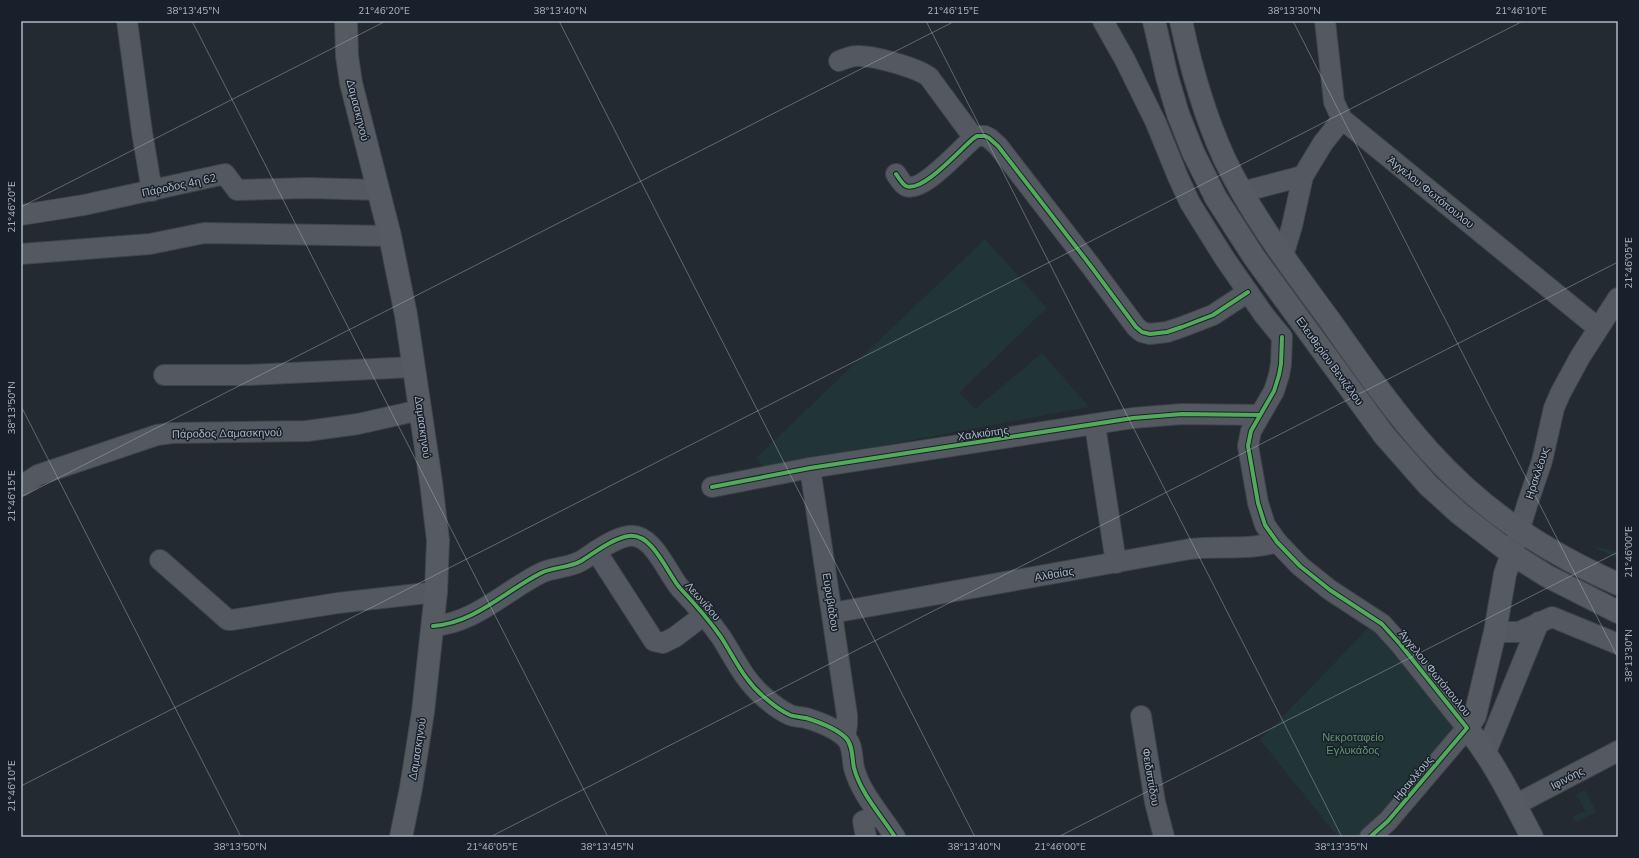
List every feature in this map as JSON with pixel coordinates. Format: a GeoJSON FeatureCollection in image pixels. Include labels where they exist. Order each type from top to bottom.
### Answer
{"type":"FeatureCollection","features":[{"type":"Feature","properties":{"kind":"main road","name":"Δαμασκηνού"},"geometry":{"type":"LineString","coordinates":[[346,21],[347,56],[351,83],[390,236],[406,315],[437,528],[438,557],[433,626],[416,753],[401,837]]}},
{"type":"Feature","properties":{"kind":"main road","name":"Ελευθερίου Βενιζέλου"},"geometry":{"type":"LineString","coordinates":[[1154,21],[1167,78],[1176,107],[1199,165],[1216,198],[1236,231],[1371,417],[1416,472],[1460,514],[1512,554],[1547,576],[1618,612]]}},
{"type":"Feature","properties":{"kind":"main road"},"geometry":{"type":"LineString","coordinates":[[1181,21],[1192,66],[1210,125],[1242,192],[1283,256],[1367,372],[1418,439],[1462,485],[1519,531],[1570,562],[1618,584]]}},
{"type":"Feature","properties":{"kind":"main road","name":"Ηρακλέους"},"geometry":{"type":"LineString","coordinates":[[1467,728],[1475,716],[1495,632],[1505,574],[1512,554]]}},
{"type":"Feature","properties":{"kind":"main road"},"geometry":{"type":"LineString","coordinates":[[1467,728],[1486,752],[1532,837]]}},
{"type":"Feature","properties":{"kind":"street"},"geometry":{"type":"LineString","coordinates":[[127,21],[140,118],[152,191]]}},
{"type":"Feature","properties":{"kind":"street"},"geometry":{"type":"LineString","coordinates":[[1103,21],[1125,60],[1156,123],[1190,203],[1211,238],[1273,328],[1282,338],[1298,318]]}},
{"type":"Feature","properties":{"kind":"street","name":"Άγγελου Φωτόπουλου"},"geometry":{"type":"LineString","coordinates":[[1325,21],[1334,102],[1342,119],[1598,328]]}},
{"type":"Feature","properties":{"kind":"street"},"geometry":{"type":"LineString","coordinates":[[839,61],[856,56],[866,56],[893,62],[924,72],[974,138]]}},
{"type":"Feature","properties":{"kind":"street"},"geometry":{"type":"LineString","coordinates":[[1283,256],[1292,226],[1303,176],[1323,143],[1342,119]]}},
{"type":"Feature","properties":{"kind":"street"},"geometry":{"type":"LineString","coordinates":[[896,174],[907,186],[920,184],[935,173],[977,136],[985,136],[993,140],[1136,327],[1142,332],[1150,334],[1160,333],[1182,327],[1213,315],[1248,292]]}},
{"type":"Feature","properties":{"kind":"street","name":"Πάροδος 4η 62"},"geometry":{"type":"LineString","coordinates":[[21,215],[84,205],[226,174],[237,190],[308,188],[379,190]]}},
{"type":"Feature","properties":{"kind":"street"},"geometry":{"type":"LineString","coordinates":[[1242,192],[1303,176]]}},
{"type":"Feature","properties":{"kind":"street"},"geometry":{"type":"LineString","coordinates":[[21,254],[150,244],[204,233],[390,236]]}},
{"type":"Feature","properties":{"kind":"street","name":"Ηρακλέους"},"geometry":{"type":"LineString","coordinates":[[1512,554],[1542,461],[1554,408],[1568,378],[1618,298]]}},
{"type":"Feature","properties":{"kind":"street","name":"Άγγελου Φωτόπουλου"},"geometry":{"type":"LineString","coordinates":[[1282,338],[1279,376],[1274,391],[1251,431],[1248,446],[1260,511],[1268,529],[1277,542],[1300,566],[1330,590],[1382,624],[1405,650],[1467,728]]}},
{"type":"Feature","properties":{"kind":"street"},"geometry":{"type":"LineString","coordinates":[[164,375],[248,375],[414,367]]}},
{"type":"Feature","properties":{"kind":"street","name":"Πάροδος Δαμασκηνού"},"geometry":{"type":"LineString","coordinates":[[21,486],[38,475],[149,437],[163,434],[307,431],[358,424],[420,410]]}},
{"type":"Feature","properties":{"kind":"street","name":"Χαλκιόπης"},"geometry":{"type":"LineString","coordinates":[[712,487],[810,468],[1169,414],[1197,413],[1260,415]]}},
{"type":"Feature","properties":{"kind":"street"},"geometry":{"type":"LineString","coordinates":[[1095,425],[1116,563]]}},
{"type":"Feature","properties":{"kind":"street"},"geometry":{"type":"LineString","coordinates":[[21,466],[38,475]]}},
{"type":"Feature","properties":{"kind":"street","name":"Ευρυβιάδου"},"geometry":{"type":"LineString","coordinates":[[810,468],[847,715],[845,737]]}},
{"type":"Feature","properties":{"kind":"street","name":"Λεωνίδου"},"geometry":{"type":"LineString","coordinates":[[433,626],[445,625],[462,620],[483,610],[540,574],[577,563],[596,551],[628,536],[634,536],[644,540],[657,554],[674,581],[704,615],[722,639],[744,676],[765,698],[786,713],[829,727],[845,737]]}},
{"type":"Feature","properties":{"kind":"street","name":"Αλθαίας"},"geometry":{"type":"LineString","coordinates":[[832,613],[1205,547],[1256,547],[1277,542]]}},
{"type":"Feature","properties":{"kind":"street"},"geometry":{"type":"LineString","coordinates":[[596,551],[654,641],[663,643],[675,637],[704,615]]}},
{"type":"Feature","properties":{"kind":"street"},"geometry":{"type":"LineString","coordinates":[[160,560],[228,620],[338,603],[436,592]]}},
{"type":"Feature","properties":{"kind":"street"},"geometry":{"type":"LineString","coordinates":[[1495,632],[1519,632],[1538,622],[1552,617],[1618,644]]}},
{"type":"Feature","properties":{"kind":"street"},"geometry":{"type":"LineString","coordinates":[[1486,752],[1538,622]]}},
{"type":"Feature","properties":{"kind":"street","name":"Φειδιππίδου"},"geometry":{"type":"LineString","coordinates":[[1141,716],[1155,802],[1164,837]]}},
{"type":"Feature","properties":{"kind":"street","name":"Ηρακλέους"},"geometry":{"type":"LineString","coordinates":[[1370,837],[1388,821],[1467,728]]}},
{"type":"Feature","properties":{"kind":"street"},"geometry":{"type":"LineString","coordinates":[[845,737],[849,743],[858,779],[879,815],[895,837]]}},
{"type":"Feature","properties":{"kind":"street","name":"Ιφινόης"},"geometry":{"type":"LineString","coordinates":[[1515,805],[1618,751]]}},
{"type":"Feature","properties":{"kind":"street"},"geometry":{"type":"LineString","coordinates":[[866,837],[863,821],[879,815]]}},
{"type":"Feature","properties":{"kind":"green space"},"geometry":{"type":"Polygon","coordinates":[[[985,239],[1047,308],[959,393],[975,409],[1042,353],[1089,407],[764,468],[756,458],[985,239]]]}},
{"type":"Feature","properties":{"kind":"green space"},"geometry":{"type":"Polygon","coordinates":[[[1591,546],[1618,551],[1618,559],[1591,546]]]}},
{"type":"Feature","properties":{"kind":"green space","name":"Νεκροταφείο Εγλυκάδος"},"geometry":{"type":"Polygon","coordinates":[[[1371,625],[1388,639],[1454,726],[1409,784],[1384,812],[1358,837],[1338,837],[1260,740],[1371,625]]]}},
{"type":"Feature","properties":{"kind":"green space"},"geometry":{"type":"Polygon","coordinates":[[[1585,790],[1596,812],[1576,822],[1573,817],[1585,811],[1576,794],[1585,790]]]}},
{"type":"Feature","properties":{"kind":"cycle path"},"geometry":{"type":"LineString","coordinates":[[896,174],[906,186],[913,186],[922,183],[932,177],[974,138],[977,136],[985,136],[989,138],[998,146],[1136,327],[1142,332],[1150,334],[1167,332],[1182,327],[1213,315],[1248,292]]}},
{"type":"Feature","properties":{"kind":"cycle path"},"geometry":{"type":"LineString","coordinates":[[1282,337],[1279,375],[1274,391],[1251,431],[1248,446],[1258,503],[1265,525],[1277,542],[1300,566],[1330,590],[1382,624],[1400,644],[1467,728],[1388,821],[1370,837]]}},
{"type":"Feature","properties":{"kind":"cycle path"},"geometry":{"type":"LineString","coordinates":[[712,487],[810,468],[1133,418],[1182,414],[1260,415]]}},
{"type":"Feature","properties":{"kind":"cycle path"},"geometry":{"type":"LineString","coordinates":[[433,626],[448,624],[476,613],[541,573],[581,561],[604,546],[623,537],[638,537],[645,541],[659,555],[680,588],[702,612],[721,637],[745,676],[764,697],[773,705],[790,715],[822,723],[842,734],[846,738],[850,744],[854,768],[861,787],[895,837]]}}]}
